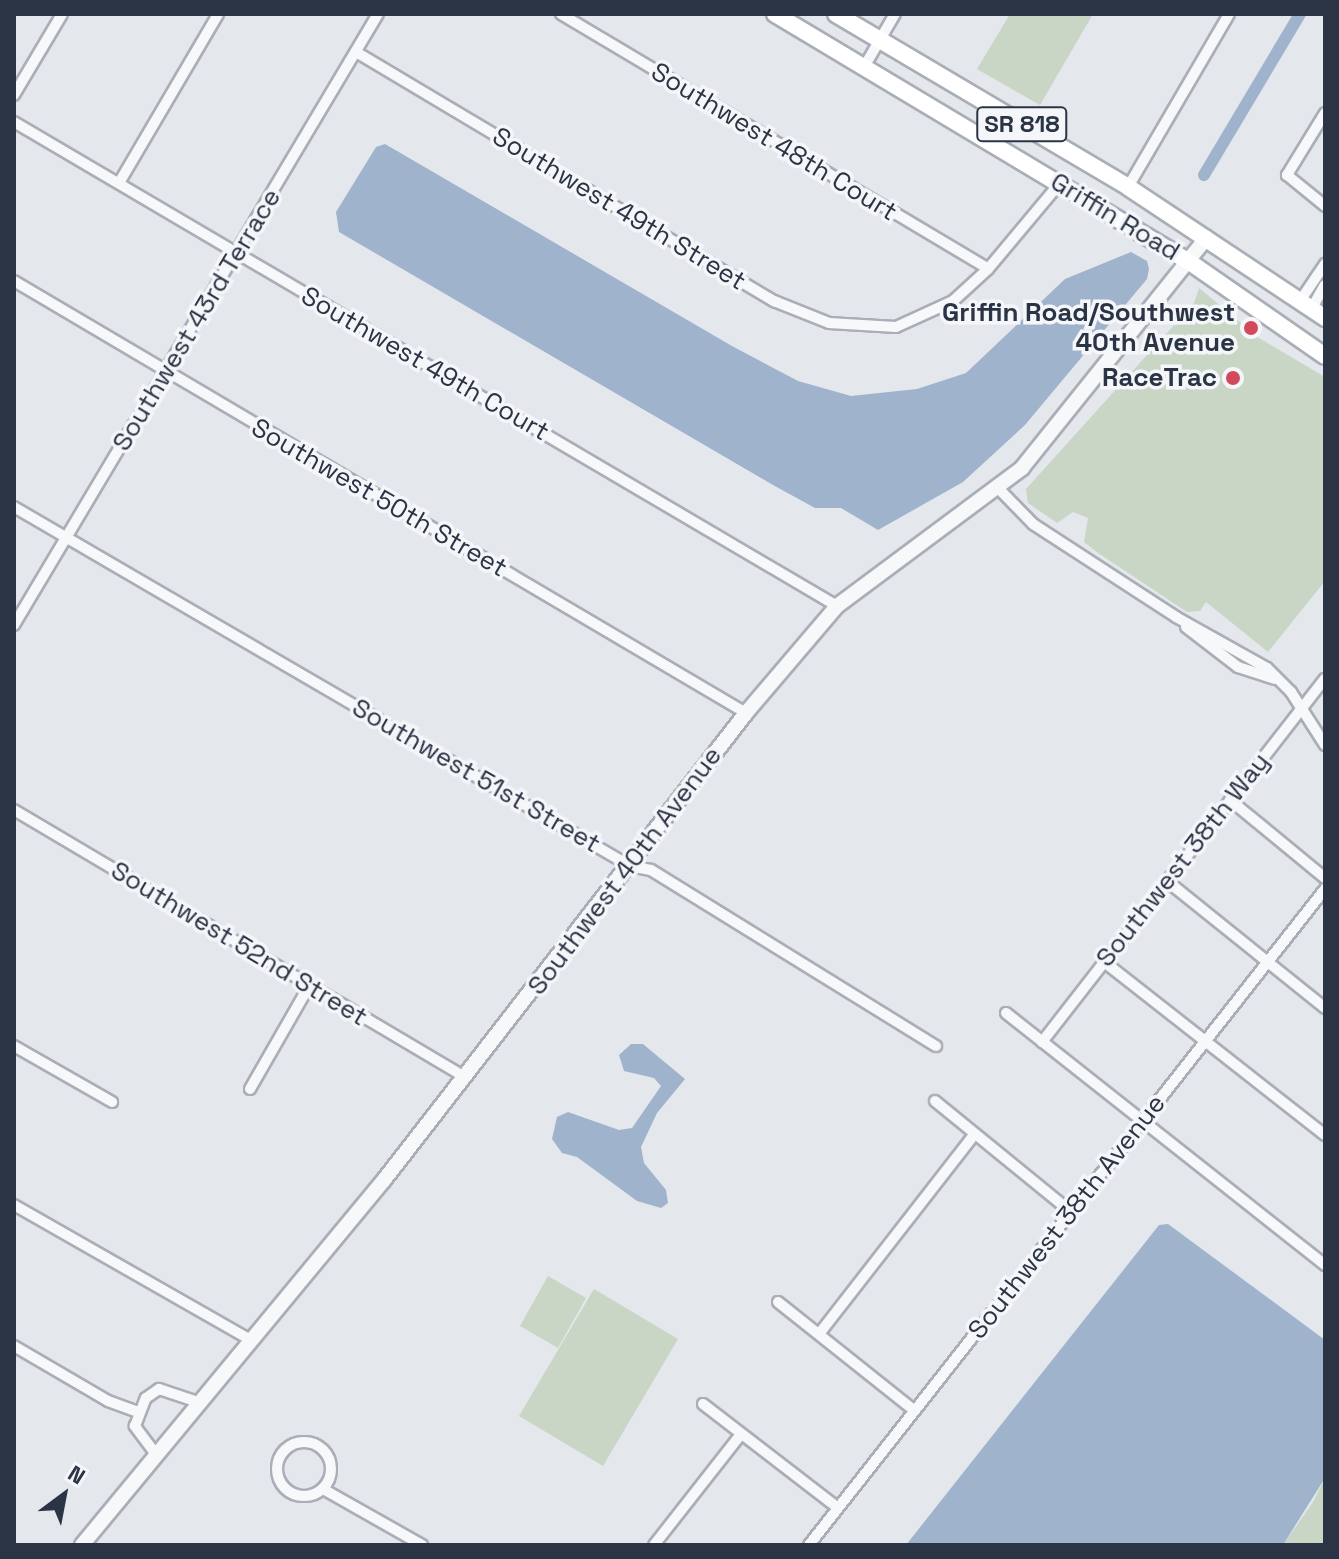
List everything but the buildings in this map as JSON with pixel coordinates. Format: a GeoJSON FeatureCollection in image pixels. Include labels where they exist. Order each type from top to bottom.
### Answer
{"type":"FeatureCollection","features":[{"type":"Feature","properties":{"kind":"main road","name":"Griffin Road"},"geometry":{"type":"LineString","coordinates":[[775,14],[1191,263],[1325,356]]}},
{"type":"Feature","properties":{"kind":"main road","name":"Griffin Road"},"geometry":{"type":"LineString","coordinates":[[836,14],[1128,187],[1312,309]]}},
{"type":"Feature","properties":{"kind":"street"},"geometry":{"type":"LineString","coordinates":[[14,95],[62,14]]}},
{"type":"Feature","properties":{"kind":"street"},"geometry":{"type":"LineString","coordinates":[[119,183],[218,14]]}},
{"type":"Feature","properties":{"kind":"street","name":"Southwest 43rd Terrace"},"geometry":{"type":"LineString","coordinates":[[14,625],[167,373],[378,14]]}},
{"type":"Feature","properties":{"kind":"street","name":"Southwest 48th Court"},"geometry":{"type":"LineString","coordinates":[[561,14],[988,269]]}},
{"type":"Feature","properties":{"kind":"street"},"geometry":{"type":"LineString","coordinates":[[864,67],[895,14]]}},
{"type":"Feature","properties":{"kind":"street"},"geometry":{"type":"LineString","coordinates":[[1128,187],[1229,14]]}},
{"type":"Feature","properties":{"kind":"street","name":"Southwest 49th Street"},"geometry":{"type":"LineString","coordinates":[[356,52],[774,301],[829,323],[896,327],[953,301],[988,269]]}},
{"type":"Feature","properties":{"kind":"street"},"geometry":{"type":"LineString","coordinates":[[1325,113],[1287,175],[1321,196],[1325,206]]}},
{"type":"Feature","properties":{"kind":"street","name":"Southwest 49th Court"},"geometry":{"type":"LineString","coordinates":[[14,122],[837,606]]}},
{"type":"Feature","properties":{"kind":"street"},"geometry":{"type":"LineString","coordinates":[[988,269],[1060,183]]}},
{"type":"Feature","properties":{"kind":"street","name":"Southwest 40th Avenue"},"geometry":{"type":"LineString","coordinates":[[82,1545],[465,1077],[746,713],[837,606],[998,488],[1050,437],[1191,263],[1206,238]]}},
{"type":"Feature","properties":{"kind":"street"},"geometry":{"type":"LineString","coordinates":[[1312,309],[1325,264]]}},
{"type":"Feature","properties":{"kind":"street","name":"Southwest 50th Street"},"geometry":{"type":"LineString","coordinates":[[14,281],[746,713]]}},
{"type":"Feature","properties":{"kind":"street"},"geometry":{"type":"LineString","coordinates":[[1312,309],[1325,285]]}},
{"type":"Feature","properties":{"kind":"street"},"geometry":{"type":"LineString","coordinates":[[998,488],[1033,524],[1176,617],[1219,638],[1278,680],[1302,708],[1325,745]]}},
{"type":"Feature","properties":{"kind":"street","name":"Southwest 51st Street"},"geometry":{"type":"LineString","coordinates":[[14,507],[630,866],[651,870],[936,1046]]}},
{"type":"Feature","properties":{"kind":"street","name":"Southwest 38th Way"},"geometry":{"type":"LineString","coordinates":[[1042,1042],[1325,679]]}},
{"type":"Feature","properties":{"kind":"street"},"geometry":{"type":"LineString","coordinates":[[1230,800],[1325,878]]}},
{"type":"Feature","properties":{"kind":"street","name":"Southwest 52nd Street"},"geometry":{"type":"LineString","coordinates":[[14,810],[465,1077]]}},
{"type":"Feature","properties":{"kind":"street"},"geometry":{"type":"LineString","coordinates":[[1167,881],[1325,1008]]}},
{"type":"Feature","properties":{"kind":"street","name":"Southwest 38th Avenue"},"geometry":{"type":"LineString","coordinates":[[809,1545],[1325,889]]}},
{"type":"Feature","properties":{"kind":"street"},"geometry":{"type":"LineString","coordinates":[[1103,961],[1325,1135]]}},
{"type":"Feature","properties":{"kind":"street"},"geometry":{"type":"LineString","coordinates":[[250,1089],[309,986]]}},
{"type":"Feature","properties":{"kind":"street"},"geometry":{"type":"LineString","coordinates":[[1006,1013],[1325,1265]]}},
{"type":"Feature","properties":{"kind":"street"},"geometry":{"type":"LineString","coordinates":[[14,1046],[112,1102]]}},
{"type":"Feature","properties":{"kind":"street"},"geometry":{"type":"LineString","coordinates":[[935,1101],[1071,1212]]}},
{"type":"Feature","properties":{"kind":"street"},"geometry":{"type":"LineString","coordinates":[[819,1334],[974,1135]]}},
{"type":"Feature","properties":{"kind":"street"},"geometry":{"type":"LineString","coordinates":[[14,1205],[251,1340]]}},
{"type":"Feature","properties":{"kind":"street"},"geometry":{"type":"LineString","coordinates":[[778,1302],[914,1410]]}},
{"type":"Feature","properties":{"kind":"street"},"geometry":{"type":"LineString","coordinates":[[14,1346],[108,1401],[138,1412]]}},
{"type":"Feature","properties":{"kind":"street"},"geometry":{"type":"LineString","coordinates":[[155,1453],[135,1426],[138,1412],[159,1389],[198,1402]]}},
{"type":"Feature","properties":{"kind":"street"},"geometry":{"type":"LineString","coordinates":[[703,1404],[838,1508]]}},
{"type":"Feature","properties":{"kind":"street"},"geometry":{"type":"LineString","coordinates":[[654,1545],[741,1434]]}},
{"type":"Feature","properties":{"kind":"street"},"geometry":{"type":"LineString","coordinates":[[308,1442],[323,1450],[331,1474],[323,1489],[306,1497],[288,1491],[277,1476],[285,1450],[308,1442]]}},
{"type":"Feature","properties":{"kind":"street"},"geometry":{"type":"LineString","coordinates":[[323,1489],[422,1545]]}},
{"type":"Feature","properties":{"kind":"green space"},"geometry":{"type":"Polygon","coordinates":[[[1010,14],[1093,14],[1040,105],[977,69],[1010,14]]]}},
{"type":"Feature","properties":{"kind":"green space"},"geometry":{"type":"Polygon","coordinates":[[[1199,288],[1259,338],[1325,377],[1325,581],[1268,652],[1206,602],[1200,611],[1187,612],[1098,553],[1084,542],[1088,518],[1073,512],[1057,523],[1028,503],[1026,489],[1194,303],[1199,288]]]}},
{"type":"Feature","properties":{"kind":"green space"},"geometry":{"type":"Polygon","coordinates":[[[548,1276],[586,1298],[558,1348],[520,1326],[548,1276]]]}},
{"type":"Feature","properties":{"kind":"green space"},"geometry":{"type":"Polygon","coordinates":[[[594,1289],[678,1339],[603,1466],[519,1416],[594,1289]]]}},
{"type":"Feature","properties":{"kind":"green space"},"geometry":{"type":"Polygon","coordinates":[[[1325,1478],[1325,1545],[1283,1545],[1313,1502],[1325,1478]]]}},
{"type":"Feature","properties":{"kind":"water"},"geometry":{"type":"Polygon","coordinates":[[[385,144],[732,346],[798,381],[851,396],[917,389],[966,373],[1065,279],[1131,252],[1147,261],[1149,269],[1147,279],[1025,425],[963,482],[878,530],[841,508],[815,508],[773,485],[339,232],[336,212],[376,147],[385,144]]]}},
{"type":"Feature","properties":{"kind":"water"},"geometry":{"type":"Polygon","coordinates":[[[631,1044],[643,1044],[685,1079],[657,1113],[641,1147],[644,1163],[666,1190],[668,1203],[661,1208],[637,1201],[577,1157],[562,1153],[552,1139],[557,1117],[568,1112],[619,1130],[632,1128],[661,1086],[654,1078],[624,1071],[619,1055],[631,1044]]]}},
{"type":"Feature","properties":{"kind":"water"},"geometry":{"type":"Polygon","coordinates":[[[1168,1224],[1325,1340],[1325,1478],[1283,1545],[906,1545],[1159,1225],[1168,1224]]]}},
{"type":"Feature","properties":{"kind":"waterway"},"geometry":{"type":"LineString","coordinates":[[1204,175],[1300,14]]}},
{"type":"Feature","properties":{"kind":"place","name":"Griffin Road/Southwest 40th Avenue"},"geometry":{"type":"Point","coordinates":[1251,328]}},
{"type":"Feature","properties":{"kind":"place","name":"RaceTrac"},"geometry":{"type":"Point","coordinates":[1233,378]}}]}
